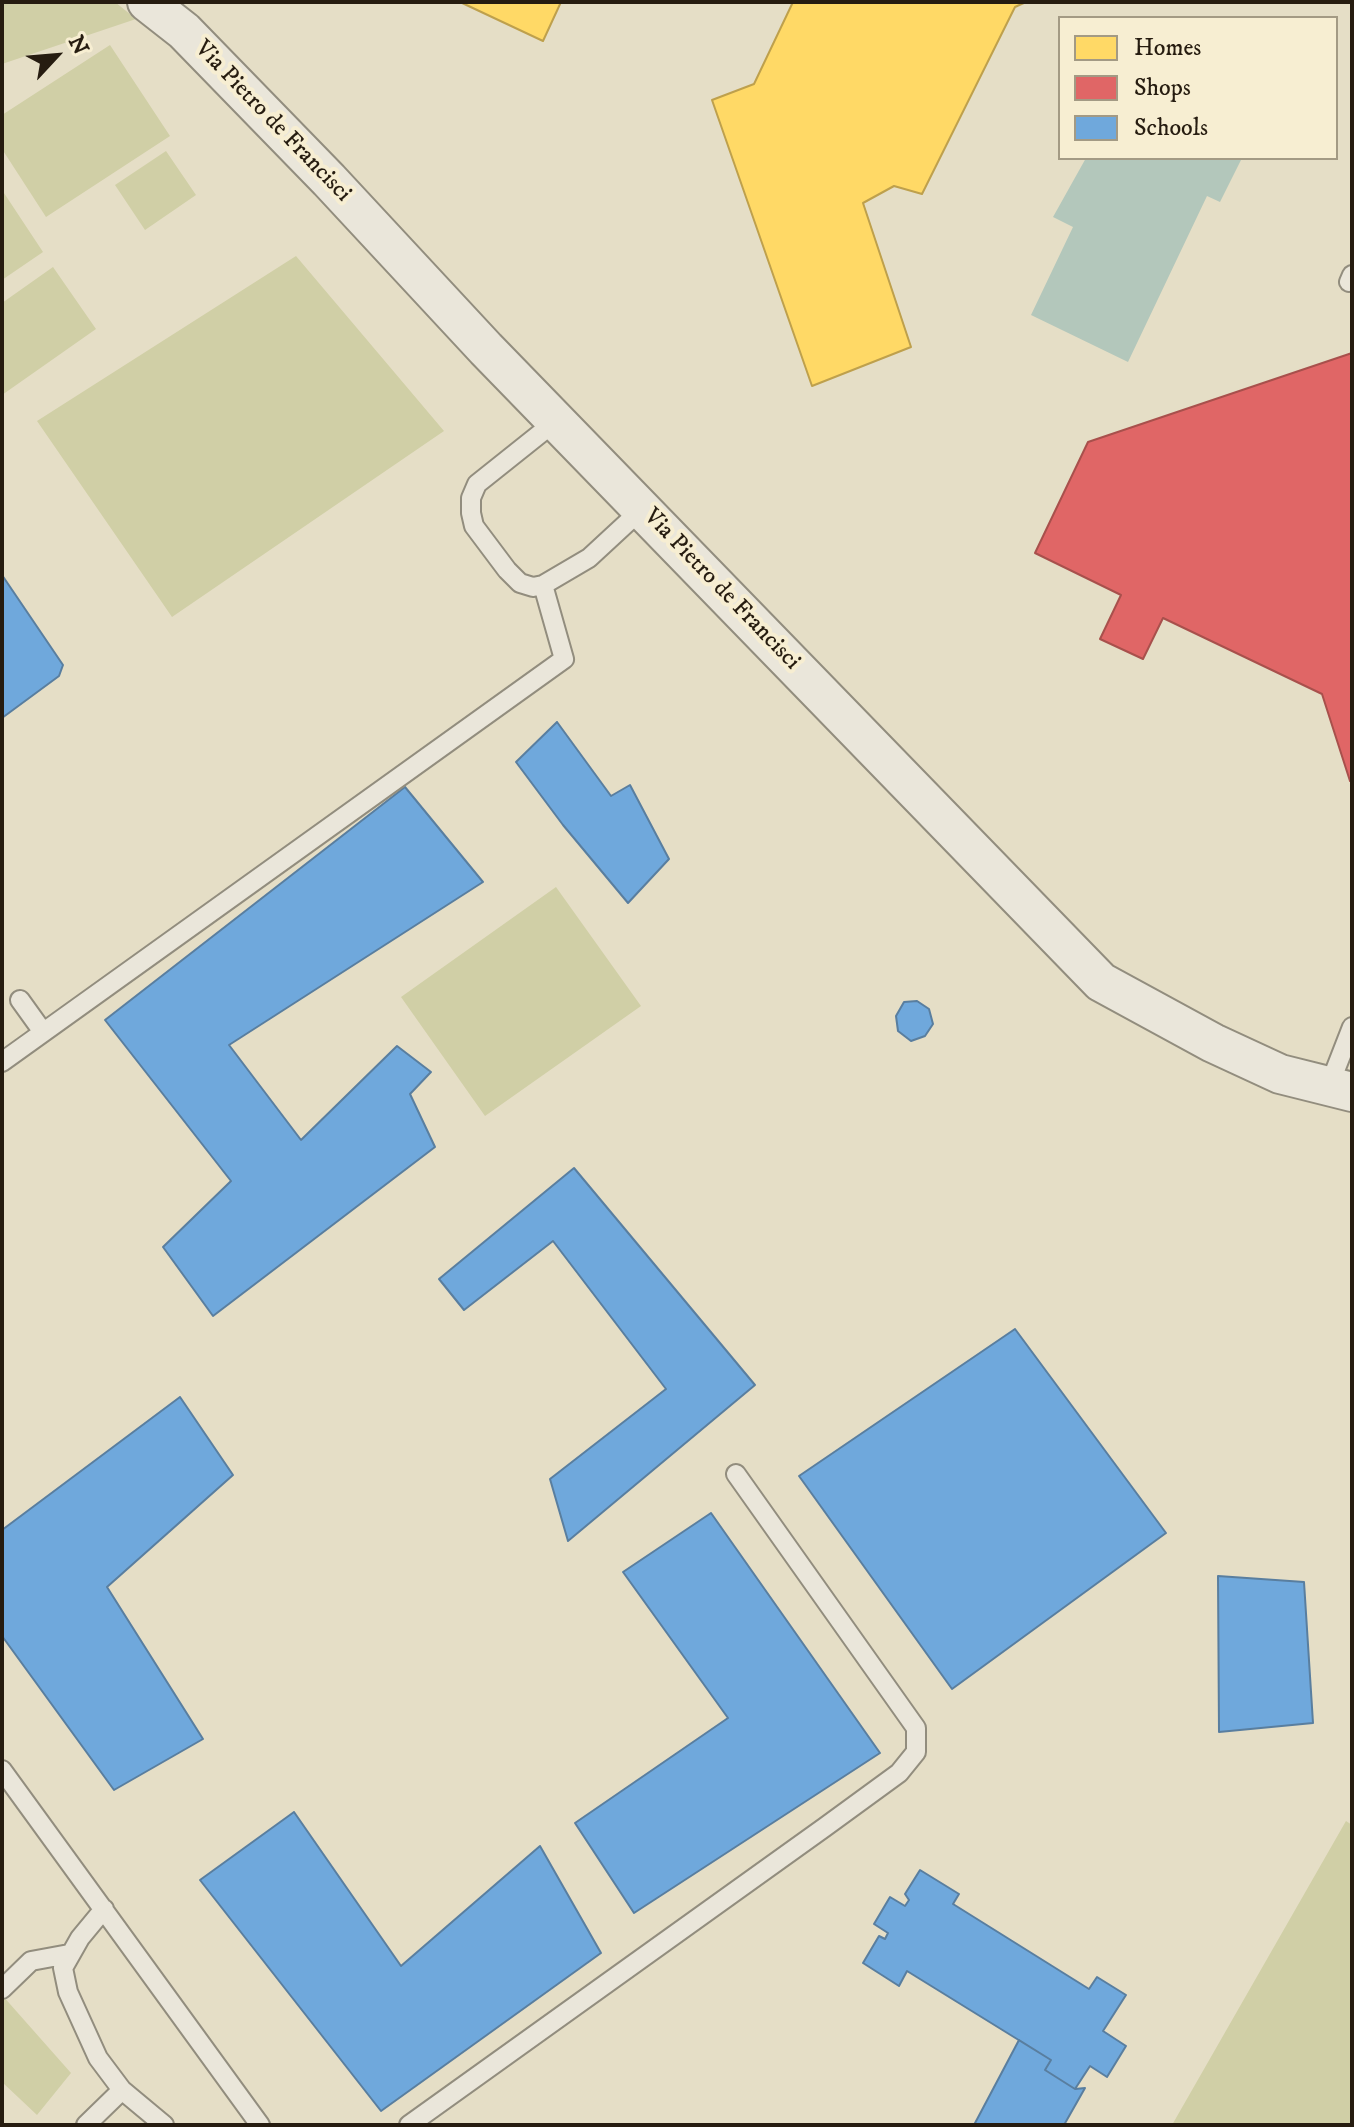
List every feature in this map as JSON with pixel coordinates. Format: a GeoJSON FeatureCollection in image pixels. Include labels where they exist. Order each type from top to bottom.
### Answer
{"type":"FeatureCollection","features":[{"type":"Feature","properties":{"kind":"street","name":"Via Pietro de Francisci"},"geometry":{"type":"LineString","coordinates":[[147,2],[184,31],[556,421],[1101,982],[1266,1068],[1340,1089]]}},
{"type":"Feature","properties":{"kind":"lane"},"geometry":{"type":"LineString","coordinates":[[556,421],[477,484],[471,498],[474,526],[507,570],[520,583],[533,587],[543,585],[589,558],[642,509]]}},
{"type":"Feature","properties":{"kind":"lane"},"geometry":{"type":"LineString","coordinates":[[2,1062],[564,659],[543,585]]}},
{"type":"Feature","properties":{"kind":"lane"},"geometry":{"type":"LineString","coordinates":[[20,1000],[43,1032]]}},
{"type":"Feature","properties":{"kind":"lane"},"geometry":{"type":"LineString","coordinates":[[1340,1089],[1352,1027]]}},
{"type":"Feature","properties":{"kind":"lane"},"geometry":{"type":"LineString","coordinates":[[409,2125],[899,1773],[916,1752],[916,1728],[736,1474]]}},
{"type":"Feature","properties":{"kind":"lane"},"geometry":{"type":"LineString","coordinates":[[2,1770],[260,2125]]}},
{"type":"Feature","properties":{"kind":"lane"},"geometry":{"type":"LineString","coordinates":[[104,1909],[69,1954],[63,1968],[68,1992],[98,2058],[122,2090],[164,2125]]}},
{"type":"Feature","properties":{"kind":"lane"},"geometry":{"type":"LineString","coordinates":[[2,1989],[31,1961],[69,1954]]}},
{"type":"Feature","properties":{"kind":"lane"},"geometry":{"type":"LineString","coordinates":[[86,2125],[122,2090]]}},
{"type":"Feature","properties":{"kind":"green space"},"geometry":{"type":"Polygon","coordinates":[[[2,2],[115,2],[136,19],[2,64],[2,2]]]}},
{"type":"Feature","properties":{"kind":"green space"},"geometry":{"type":"Polygon","coordinates":[[[110,45],[170,136],[46,217],[2,149],[2,115],[110,45]]]}},
{"type":"Feature","properties":{"kind":"green space"},"geometry":{"type":"Polygon","coordinates":[[[166,151],[196,195],[145,230],[115,185],[166,151]]]}},
{"type":"Feature","properties":{"kind":"green space"},"geometry":{"type":"Polygon","coordinates":[[[2,190],[43,252],[2,280],[2,190]]]}},
{"type":"Feature","properties":{"kind":"green space"},"geometry":{"type":"Polygon","coordinates":[[[296,256],[444,431],[172,617],[37,421],[296,256]]]}},
{"type":"Feature","properties":{"kind":"green space"},"geometry":{"type":"Polygon","coordinates":[[[53,267],[96,329],[2,395],[2,303],[53,267]]]}},
{"type":"Feature","properties":{"kind":"green space"},"geometry":{"type":"Polygon","coordinates":[[[556,887],[641,1006],[485,1116],[401,997],[556,887]]]}},
{"type":"Feature","properties":{"kind":"green space"},"geometry":{"type":"Polygon","coordinates":[[[1346,1821],[1352,1825],[1352,2125],[1172,2125],[1346,1821]]]}},
{"type":"Feature","properties":{"kind":"green space"},"geometry":{"type":"Polygon","coordinates":[[[2,1995],[71,2073],[37,2115],[2,2082],[2,1995]]]}},
{"type":"Feature","properties":{"kind":"shaded area"},"geometry":{"type":"Polygon","coordinates":[[[1085,160],[1241,160],[1220,202],[1207,196],[1128,362],[1031,315],[1073,227],[1053,217],[1085,160]]]}},
{"type":"Feature","properties":{"kind":"building: Homes"},"geometry":{"type":"Polygon","coordinates":[[[460,2],[561,2],[543,41],[460,2]]]}},
{"type":"Feature","properties":{"kind":"building: Homes"},"geometry":{"type":"Polygon","coordinates":[[[793,2],[1026,2],[1015,7],[922,194],[894,186],[863,203],[911,347],[812,386],[712,100],[754,84],[793,2]]]}},
{"type":"Feature","properties":{"kind":"building: Shops"},"geometry":{"type":"Polygon","coordinates":[[[1352,353],[1350,781],[1322,694],[1163,618],[1143,659],[1100,639],[1121,595],[1035,553],[1088,442],[1352,353]]]}},
{"type":"Feature","properties":{"kind":"building: Schools"},"geometry":{"type":"Polygon","coordinates":[[[2,575],[63,665],[59,676],[2,718],[2,575]]]}},
{"type":"Feature","properties":{"kind":"building: Schools"},"geometry":{"type":"Polygon","coordinates":[[[557,722],[611,796],[630,785],[669,859],[628,903],[516,762],[557,722]]]}},
{"type":"Feature","properties":{"kind":"building: Schools"},"geometry":{"type":"Polygon","coordinates":[[[405,787],[483,882],[229,1045],[301,1140],[397,1046],[431,1072],[410,1094],[435,1147],[213,1316],[163,1247],[231,1181],[105,1020],[405,787]]]}},
{"type":"Feature","properties":{"kind":"building: Schools"},"geometry":{"type":"Polygon","coordinates":[[[917,1001],[929,1009],[933,1024],[925,1036],[911,1041],[898,1031],[896,1016],[904,1002],[917,1001]]]}},
{"type":"Feature","properties":{"kind":"building: Schools"},"geometry":{"type":"Polygon","coordinates":[[[574,1168],[755,1385],[568,1541],[550,1479],[666,1389],[553,1241],[464,1310],[439,1279],[574,1168]]]}},
{"type":"Feature","properties":{"kind":"building: Schools"},"geometry":{"type":"Polygon","coordinates":[[[1015,1329],[1166,1533],[952,1689],[799,1476],[1015,1329]]]}},
{"type":"Feature","properties":{"kind":"building: Schools"},"geometry":{"type":"Polygon","coordinates":[[[180,1397],[233,1475],[107,1587],[203,1739],[114,1790],[2,1636],[2,1530],[180,1397]]]}},
{"type":"Feature","properties":{"kind":"building: Schools"},"geometry":{"type":"Polygon","coordinates":[[[711,1513],[880,1753],[634,1913],[575,1823],[728,1718],[623,1572],[711,1513]]]}},
{"type":"Feature","properties":{"kind":"building: Schools"},"geometry":{"type":"Polygon","coordinates":[[[1218,1576],[1304,1582],[1313,1723],[1219,1732],[1218,1576]]]}},
{"type":"Feature","properties":{"kind":"building: Schools"},"geometry":{"type":"Polygon","coordinates":[[[294,1812],[401,1966],[540,1846],[601,1953],[381,2111],[200,1880],[294,1812]]]}},
{"type":"Feature","properties":{"kind":"building: Schools"},"geometry":{"type":"Polygon","coordinates":[[[920,1870],[959,1894],[953,1904],[1089,1989],[1097,1977],[1126,1995],[1103,2031],[1126,2046],[1107,2077],[1090,2066],[1075,2089],[1045,2070],[1051,2060],[907,1971],[899,1986],[863,1963],[879,1936],[885,1939],[888,1933],[874,1924],[890,1897],[905,1906],[909,1900],[905,1894],[920,1870]]]}},
{"type":"Feature","properties":{"kind":"building: Schools"},"geometry":{"type":"Polygon","coordinates":[[[1019,2040],[1051,2060],[1045,2070],[1075,2089],[1085,2088],[1064,2125],[974,2125],[1019,2040]]]}}]}
